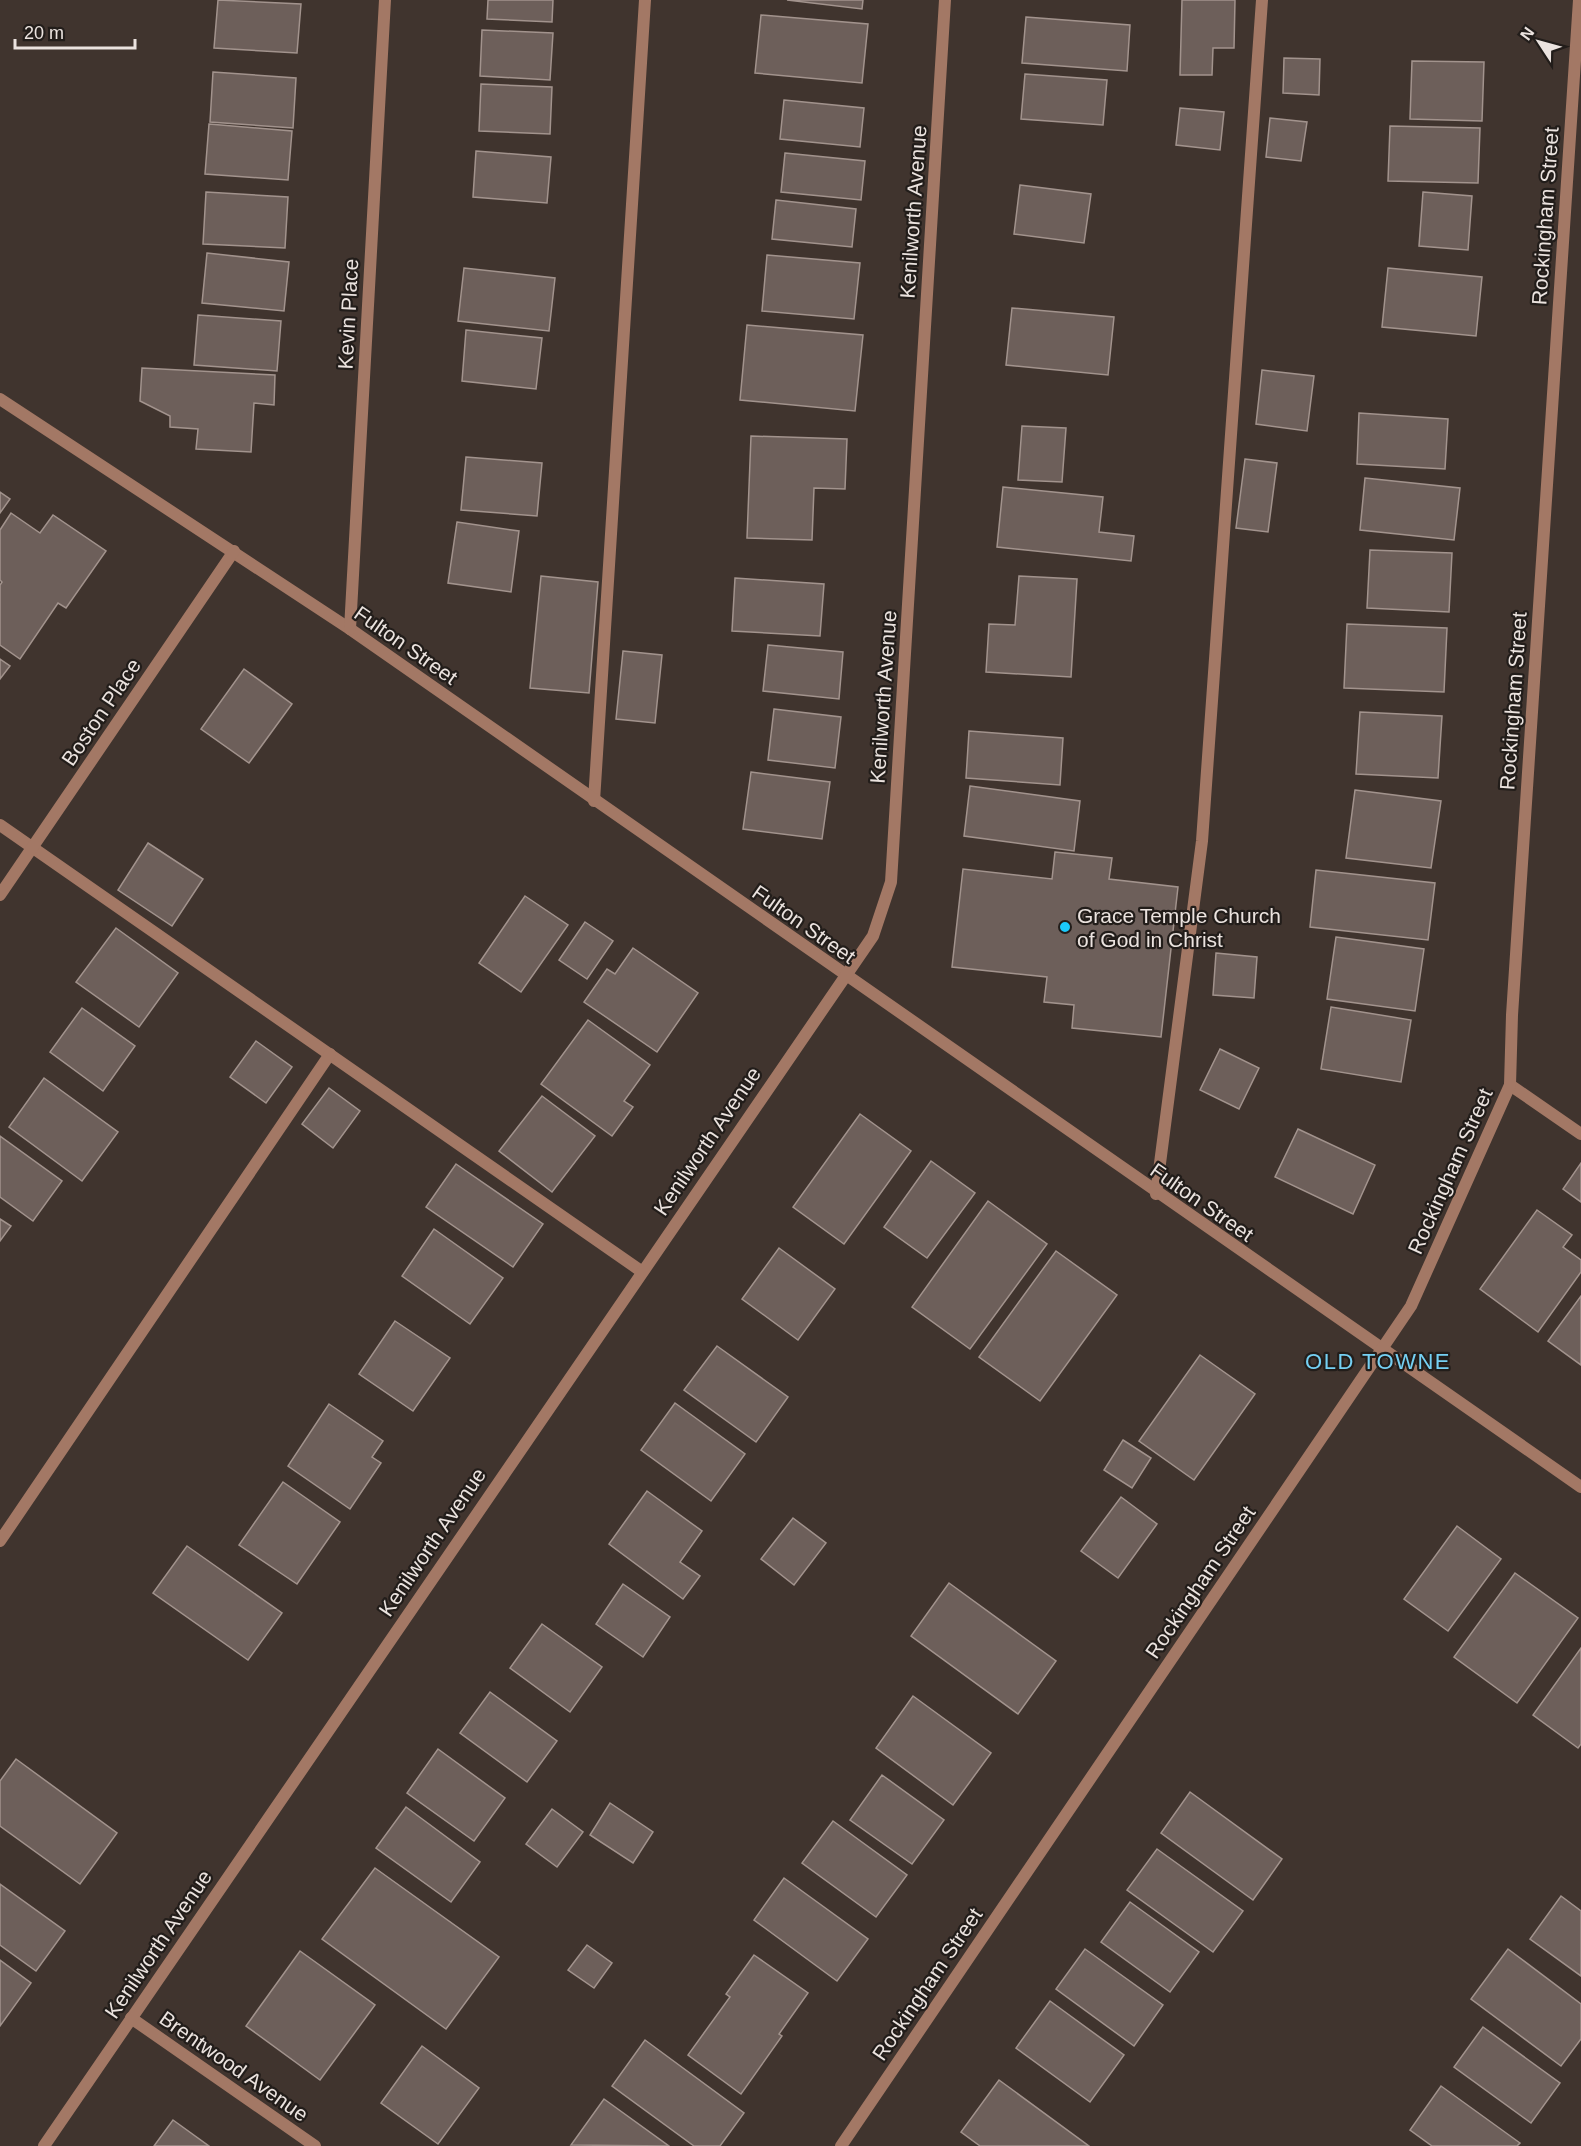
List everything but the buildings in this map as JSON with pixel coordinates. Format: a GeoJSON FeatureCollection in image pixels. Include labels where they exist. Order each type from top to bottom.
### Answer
{"type":"FeatureCollection","features":[{"type":"Feature","properties":{"kind":"street","name":"Kevin Place"},"geometry":{"type":"LineString","coordinates":[[350,629],[385,0]]}},
{"type":"Feature","properties":{"kind":"street"},"geometry":{"type":"LineString","coordinates":[[594,801],[645,0]]}},
{"type":"Feature","properties":{"kind":"street","name":"Kenilworth Avenue"},"geometry":{"type":"LineString","coordinates":[[44,2146],[843,976],[873,936],[891,882],[945,0]]}},
{"type":"Feature","properties":{"kind":"street"},"geometry":{"type":"LineString","coordinates":[[1156,1194],[1202,841],[1262,0]]}},
{"type":"Feature","properties":{"kind":"street","name":"Rockingham Street"},"geometry":{"type":"LineString","coordinates":[[841,2146],[1411,1306],[1510,1085],[1513,1003],[1579,0]]}},
{"type":"Feature","properties":{"kind":"street","name":"Fulton Street"},"geometry":{"type":"LineString","coordinates":[[0,399],[350,629],[843,976],[1581,1487]]}},
{"type":"Feature","properties":{"kind":"street","name":"Boston Place"},"geometry":{"type":"LineString","coordinates":[[0,896],[234,551]]}},
{"type":"Feature","properties":{"kind":"street"},"geometry":{"type":"LineString","coordinates":[[0,825],[641,1271]]}},
{"type":"Feature","properties":{"kind":"street"},"geometry":{"type":"LineString","coordinates":[[0,1541],[330,1054]]}},
{"type":"Feature","properties":{"kind":"street"},"geometry":{"type":"LineString","coordinates":[[1510,1085],[1581,1134]]}},
{"type":"Feature","properties":{"kind":"street","name":"Brentwood Avenue"},"geometry":{"type":"LineString","coordinates":[[130,2018],[315,2146]]}},
{"type":"Feature","properties":{"kind":"place","name":"Grace Temple Church of God in Christ"},"geometry":{"type":"Point","coordinates":[1065,927]}},
{"type":"Feature","properties":{"kind":"district","name":"OLD TOWNE"},"geometry":{"type":"Point","coordinates":[1378,1361]}}]}
